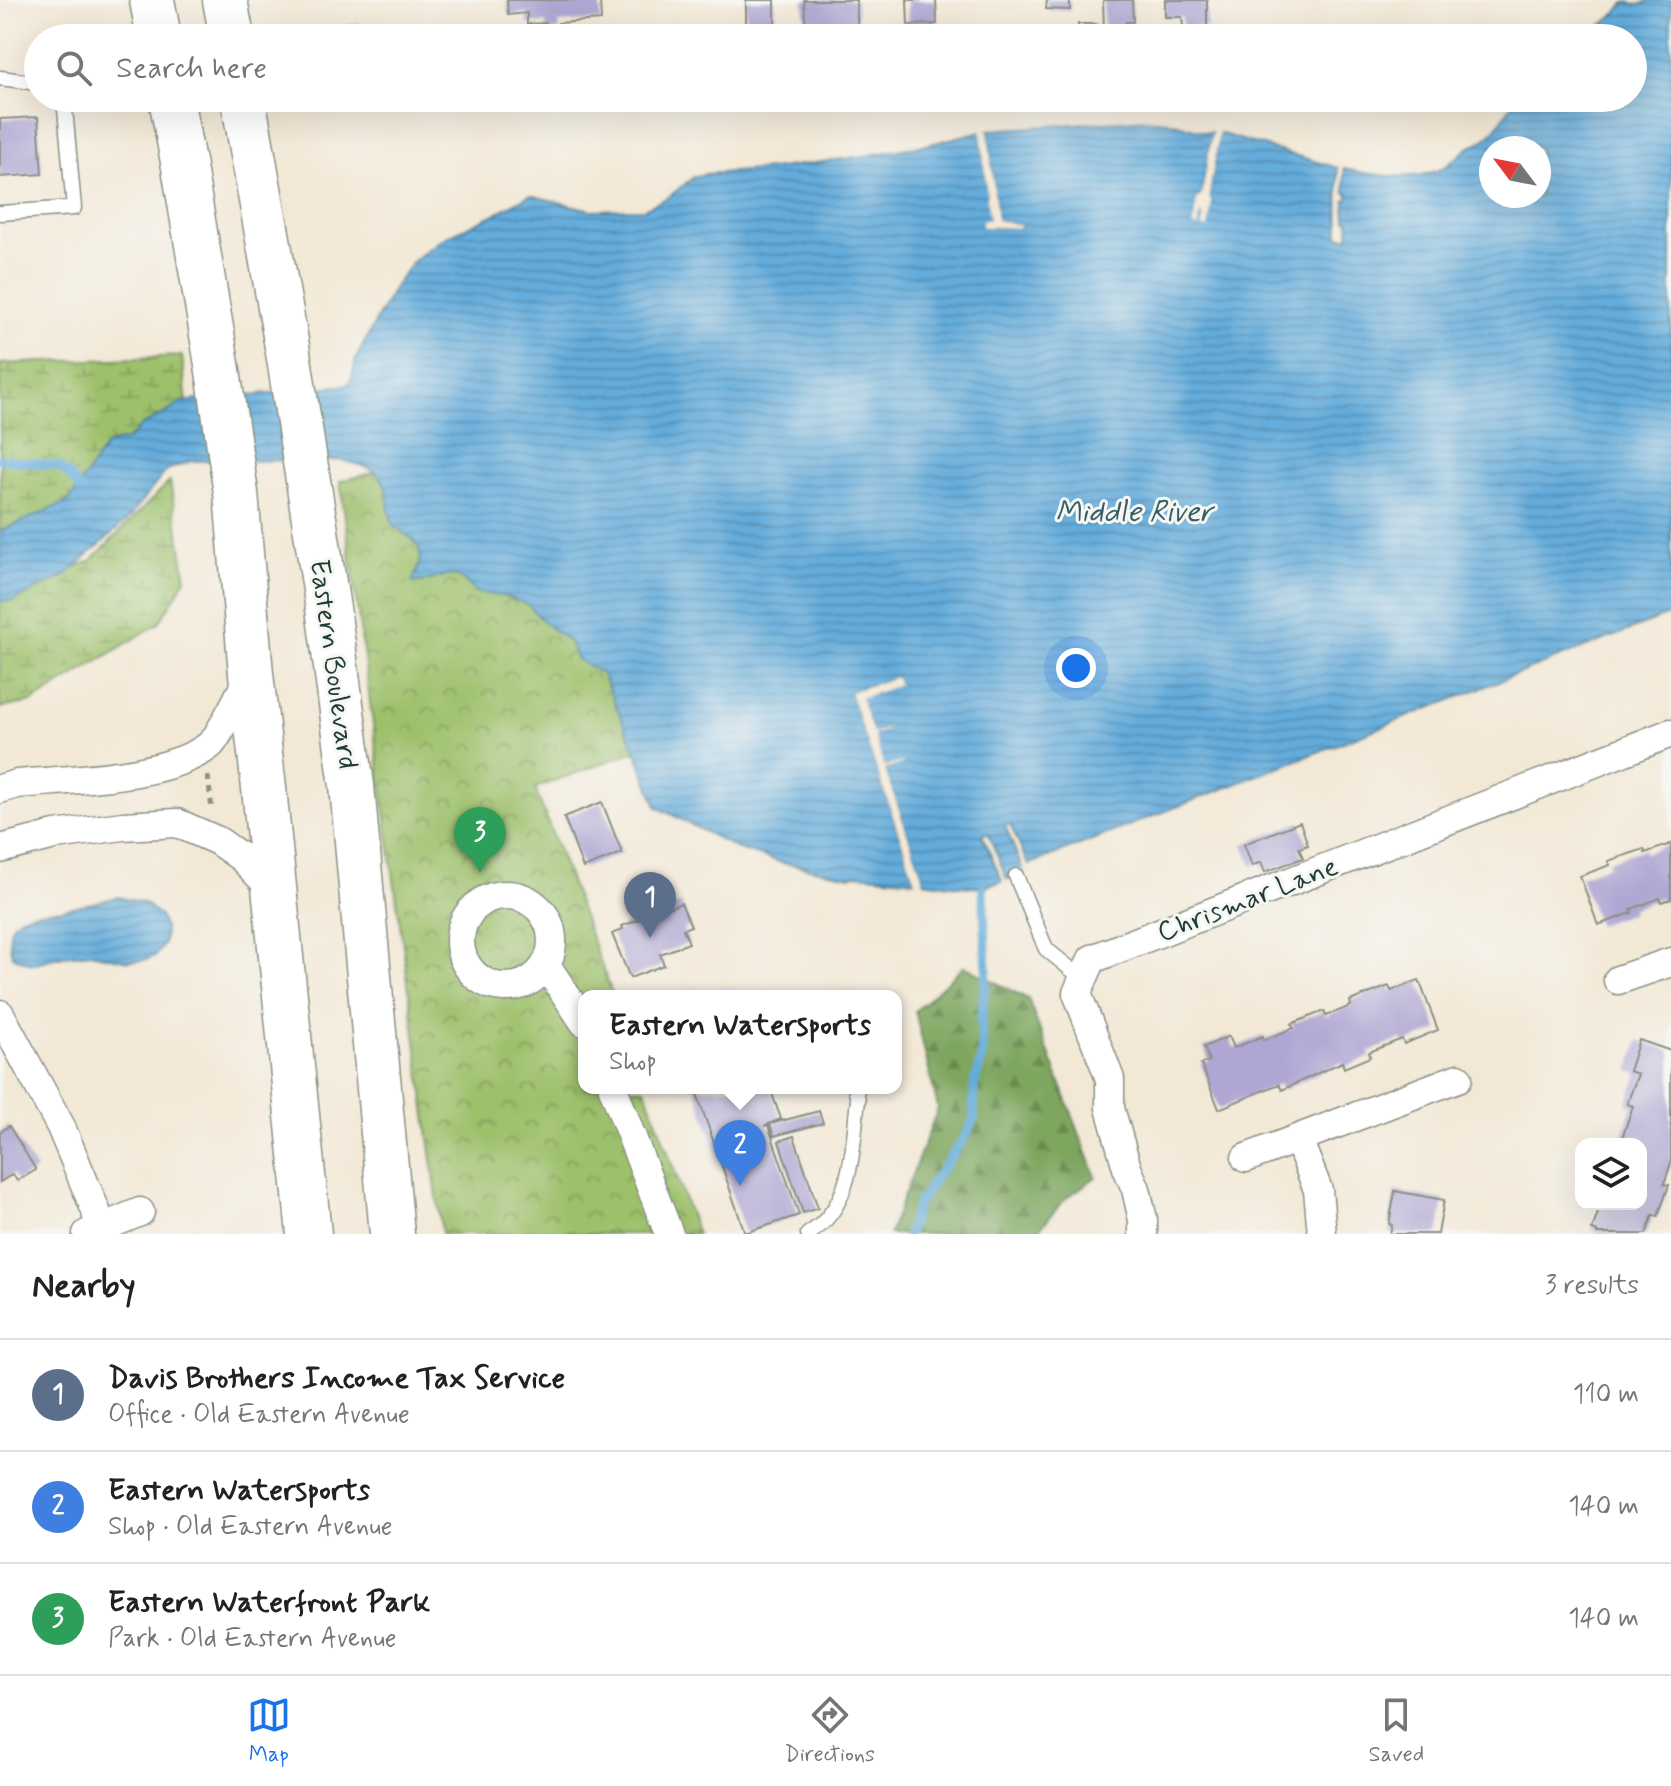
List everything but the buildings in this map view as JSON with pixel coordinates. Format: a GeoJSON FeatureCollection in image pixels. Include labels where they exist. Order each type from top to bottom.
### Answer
{"type":"FeatureCollection","features":[{"type":"Feature","properties":{"kind":"main road"},"geometry":{"type":"LineString","coordinates":[[152,0],[156,24]]}},
{"type":"Feature","properties":{"kind":"main road"},"geometry":{"type":"LineString","coordinates":[[225,0],[229,24]]}},
{"type":"Feature","properties":{"kind":"main road"},"geometry":{"type":"LineString","coordinates":[[174,112],[236,493],[251,674],[309,1234]]}},
{"type":"Feature","properties":{"kind":"main road","name":"Eastern Boulevard"},"geometry":{"type":"LineString","coordinates":[[245,112],[288,352],[352,786],[392,1234]]}},
{"type":"Feature","properties":{"kind":"street"},"geometry":{"type":"LineString","coordinates":[[0,789],[17,784],[124,774],[173,764],[212,743],[251,674]]}},
{"type":"Feature","properties":{"kind":"street","name":"Chrismar Lane"},"geometry":{"type":"LineString","coordinates":[[1083,979],[1092,959],[1671,733]]}},
{"type":"Feature","properties":{"kind":"street"},"geometry":{"type":"LineString","coordinates":[[0,849],[55,835],[177,823],[218,841],[242,858],[275,892]]}},
{"type":"Feature","properties":{"kind":"street"},"geometry":{"type":"LineString","coordinates":[[1618,980],[1671,962]]}},
{"type":"Feature","properties":{"kind":"street"},"geometry":{"type":"LineString","coordinates":[[546,965],[578,1013]]}},
{"type":"Feature","properties":{"kind":"street"},"geometry":{"type":"LineString","coordinates":[[1083,979],[1077,993],[1110,1079],[1110,1108],[1136,1189],[1143,1234]]}},
{"type":"Feature","properties":{"kind":"street"},"geometry":{"type":"LineString","coordinates":[[0,1014],[61,1127],[96,1211],[95,1233],[140,1212]]}},
{"type":"Feature","properties":{"kind":"street"},"geometry":{"type":"LineString","coordinates":[[1246,1158],[1458,1078]]}},
{"type":"Feature","properties":{"kind":"street"},"geometry":{"type":"LineString","coordinates":[[615,1094],[669,1234]]}},
{"type":"Feature","properties":{"kind":"street"},"geometry":{"type":"LineString","coordinates":[[1298,1139],[1318,1190],[1322,1234]]}},
{"type":"Feature","properties":{"kind":"lane"},"geometry":{"type":"LineString","coordinates":[[0,78],[24,81]]}},
{"type":"Feature","properties":{"kind":"lane"},"geometry":{"type":"LineString","coordinates":[[0,213],[74,208],[65,112]]}},
{"type":"Feature","properties":{"kind":"lane"},"geometry":{"type":"LineString","coordinates":[[1016,876],[1046,949],[1083,979]]}},
{"type":"Feature","properties":{"kind":"lane"},"geometry":{"type":"LineString","coordinates":[[808,1234],[822,1226],[848,1181],[856,1094]]}},
{"type":"Feature","properties":{"kind":"path"},"geometry":{"type":"LineString","coordinates":[[206,767],[214,821]]}},
{"type":"Feature","properties":{"kind":"green space"},"geometry":{"type":"Polygon","coordinates":[[[182,356],[188,413],[76,498],[27,523],[0,531],[0,364],[182,356]]]}},
{"type":"Feature","properties":{"kind":"green space"},"geometry":{"type":"Polygon","coordinates":[[[375,472],[420,514],[579,640],[639,725],[644,748],[535,788],[611,990],[578,990],[578,1094],[647,1094],[697,1234],[442,1234],[340,481],[375,472]]]}},
{"type":"Feature","properties":{"kind":"green space"},"geometry":{"type":"Polygon","coordinates":[[[170,481],[186,579],[159,623],[32,702],[0,708],[0,596],[91,561],[170,481]]]}},
{"type":"Feature","properties":{"kind":"green space"},"geometry":{"type":"Polygon","coordinates":[[[964,966],[1028,999],[1096,1177],[1065,1199],[1035,1234],[889,1234],[938,1108],[915,1011],[964,966]]]}},
{"type":"Feature","properties":{"kind":"water","name":"Middle River"},"geometry":{"type":"Polygon","coordinates":[[[1651,0],[1671,0],[1671,614],[1028,865],[1010,824],[1005,825],[1024,873],[1007,880],[988,833],[982,835],[1002,881],[973,886],[924,881],[885,770],[902,764],[884,768],[873,734],[887,730],[873,733],[860,697],[898,685],[896,677],[850,692],[915,880],[857,874],[850,876],[783,863],[736,848],[657,807],[602,674],[577,659],[569,642],[527,604],[475,592],[466,582],[452,575],[412,582],[420,562],[420,551],[412,539],[392,522],[384,482],[374,471],[341,460],[191,461],[167,470],[127,520],[65,576],[13,601],[0,601],[0,531],[69,501],[105,447],[127,440],[142,425],[181,402],[347,385],[352,378],[356,358],[393,289],[411,264],[446,237],[530,195],[591,210],[644,209],[667,198],[694,177],[705,174],[772,169],[864,156],[981,131],[990,220],[982,227],[1020,228],[1020,225],[997,220],[988,130],[1146,119],[1212,132],[1202,195],[1197,199],[1199,226],[1200,214],[1203,215],[1203,227],[1212,202],[1209,196],[1219,133],[1338,168],[1339,236],[1349,237],[1344,169],[1403,177],[1426,174],[1449,164],[1479,142],[1479,208],[1551,208],[1551,136],[1489,136],[1507,112],[1647,112],[1647,24],[1603,24],[1625,3],[1639,5],[1651,0]]]}},
{"type":"Feature","properties":{"kind":"water"},"geometry":{"type":"Polygon","coordinates":[[[118,897],[144,903],[160,916],[165,929],[164,944],[156,955],[146,960],[129,961],[90,953],[31,964],[12,956],[9,941],[11,930],[21,917],[118,897]]]}},
{"type":"Feature","properties":{"kind":"pier"},"geometry":{"type":"Polygon","coordinates":[[[988,130],[997,220],[1020,225],[1020,228],[982,227],[982,220],[989,220],[981,131],[988,130]]]}},
{"type":"Feature","properties":{"kind":"pier"},"geometry":{"type":"Polygon","coordinates":[[[1212,132],[1219,133],[1209,196],[1212,202],[1208,228],[1202,227],[1203,215],[1200,214],[1199,227],[1193,226],[1197,199],[1202,195],[1212,132]]]}},
{"type":"Feature","properties":{"kind":"pier"},"geometry":{"type":"Polygon","coordinates":[[[896,677],[899,685],[861,698],[873,733],[887,728],[874,735],[884,767],[902,762],[885,770],[924,881],[915,880],[850,692],[896,677]]]}},
{"type":"Feature","properties":{"kind":"waterway"},"geometry":{"type":"LineString","coordinates":[[0,459],[58,466],[78,487]]}},
{"type":"Feature","properties":{"kind":"waterway"},"geometry":{"type":"LineString","coordinates":[[908,1234],[918,1203],[967,1134],[974,1118],[974,1085],[982,1058],[981,1021],[987,970],[983,887]]}},
{"type":"Feature","properties":{"kind":"place","name":"Eastern Waterfront Park"},"geometry":{"type":"Point","coordinates":[480,873]}},
{"type":"Feature","properties":{"kind":"place","name":"Davis Brothers Income Tax Service"},"geometry":{"type":"Point","coordinates":[650,938]}},
{"type":"Feature","properties":{"kind":"place","name":"Eastern Watersports"},"geometry":{"type":"Point","coordinates":[740,1186]}}]}
